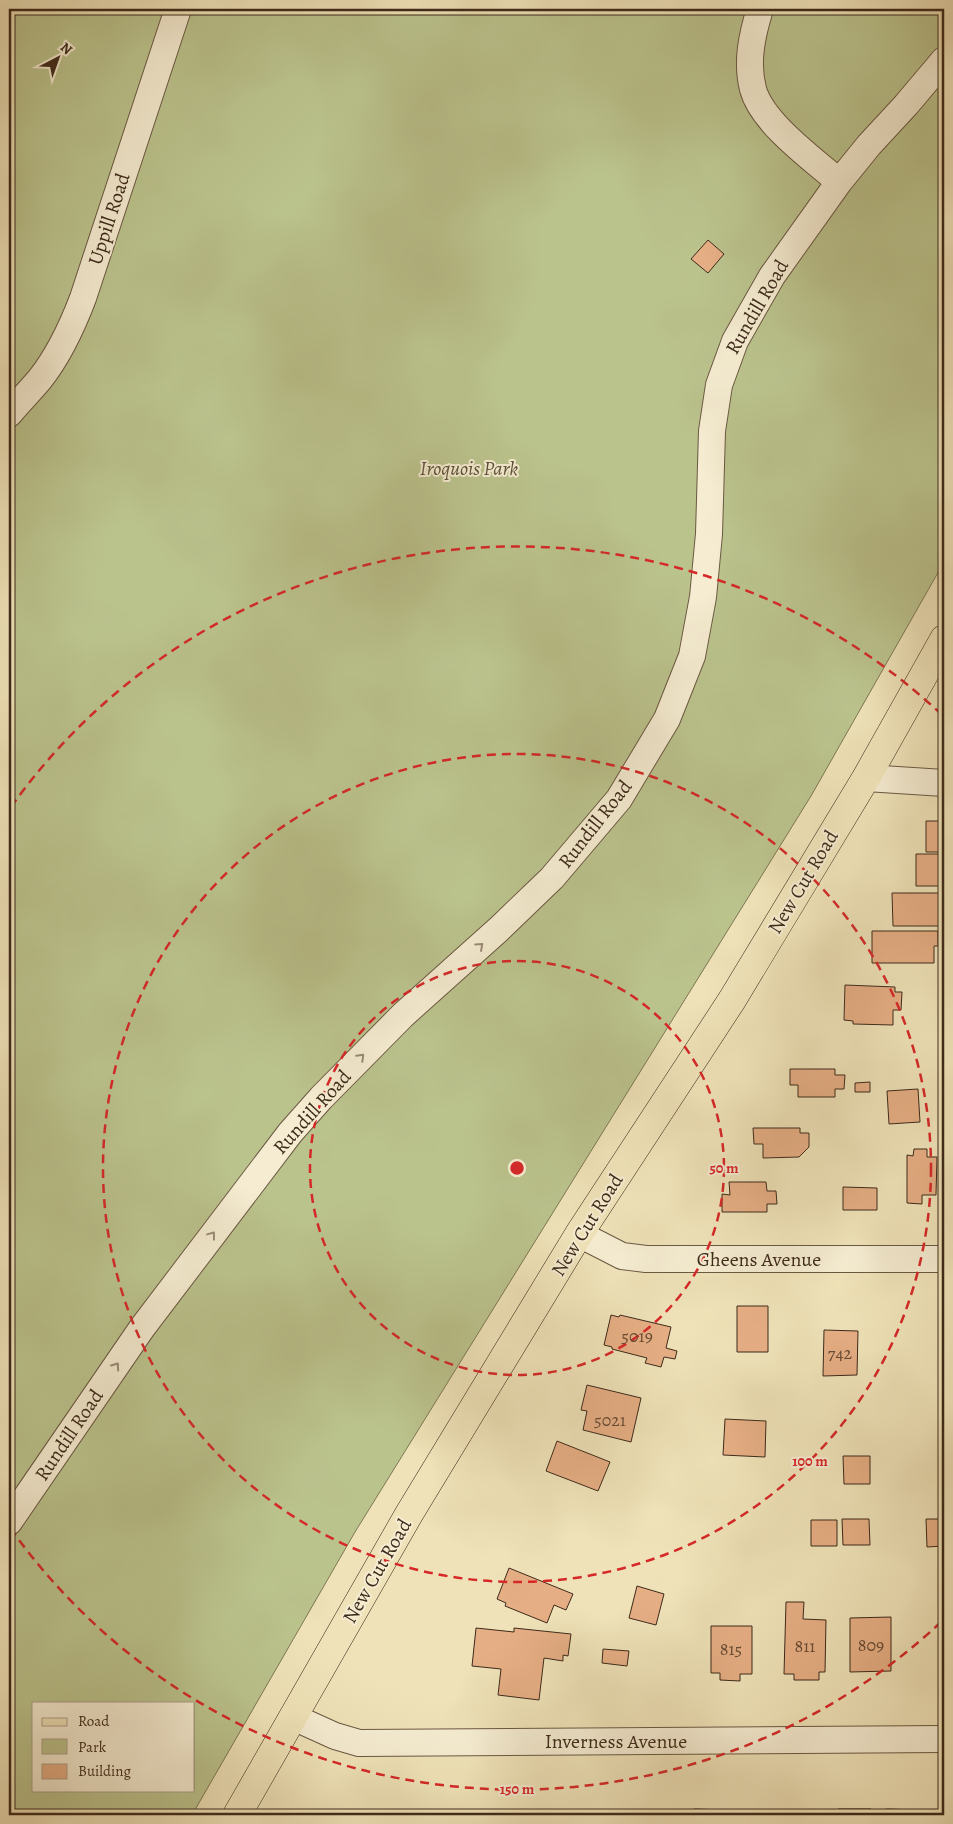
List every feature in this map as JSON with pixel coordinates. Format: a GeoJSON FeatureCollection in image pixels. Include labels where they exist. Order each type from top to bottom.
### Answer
{"type":"FeatureCollection","features":[{"type":"Feature","properties":{"kind":"main road","name":"New Cut Road"},"geometry":{"type":"LineString","coordinates":[[238,1815],[409,1514],[580,1234],[732,1000],[866,778],[944,639]]}},
{"type":"Feature","properties":{"kind":"street","name":"Uppill Road"},"geometry":{"type":"LineString","coordinates":[[9,414],[40,380],[57,355],[71,328],[83,298],[178,9]]}},
{"type":"Feature","properties":{"kind":"street"},"geometry":{"type":"LineString","coordinates":[[760,9],[752,37],[750,65],[753,90],[768,117],[839,182]]}},
{"type":"Feature","properties":{"kind":"street","name":"Rundill Road"},"geometry":{"type":"LineString","coordinates":[[9,1522],[142,1328],[290,1133],[321,1098],[403,1015],[499,929],[552,878],[619,799],[666,718],[692,656],[703,597],[709,534],[712,431],[719,386],[724,366],[734,341],[772,276],[839,182],[944,60]]}},
{"type":"Feature","properties":{"kind":"street"},"geometry":{"type":"LineString","coordinates":[[866,778],[944,783]]}},
{"type":"Feature","properties":{"kind":"street","name":"Gheens Avenue"},"geometry":{"type":"LineString","coordinates":[[580,1234],[622,1256],[646,1259],[944,1259]]}},
{"type":"Feature","properties":{"kind":"street","name":"Inverness Avenue"},"geometry":{"type":"LineString","coordinates":[[293,1717],[335,1736],[359,1743],[944,1739]]}},
{"type":"Feature","properties":{"kind":"green space","name":"Iroquois Park"},"geometry":{"type":"Polygon","coordinates":[[[9,9],[944,9],[944,562],[811,796],[355,1532],[192,1815],[9,1815],[9,9]]]}},
{"type":"Feature","properties":{"kind":"building"},"geometry":{"type":"Polygon","coordinates":[[[708,240],[724,254],[708,273],[691,259],[708,240]]]}},
{"type":"Feature","properties":{"kind":"building"},"geometry":{"type":"Polygon","coordinates":[[[926,821],[944,821],[944,852],[926,852],[926,821]]]}},
{"type":"Feature","properties":{"kind":"building"},"geometry":{"type":"Polygon","coordinates":[[[916,854],[944,854],[944,886],[916,886],[916,854]]]}},
{"type":"Feature","properties":{"kind":"building"},"geometry":{"type":"Polygon","coordinates":[[[892,893],[944,893],[944,926],[893,926],[892,893]]]}},
{"type":"Feature","properties":{"kind":"building"},"geometry":{"type":"Polygon","coordinates":[[[872,931],[938,931],[938,946],[934,946],[934,963],[872,963],[872,931]]]}},
{"type":"Feature","properties":{"kind":"building"},"geometry":{"type":"Polygon","coordinates":[[[845,985],[895,987],[895,992],[902,992],[901,1010],[893,1010],[893,1025],[853,1024],[853,1021],[844,1020],[845,985]]]}},
{"type":"Feature","properties":{"kind":"building"},"geometry":{"type":"Polygon","coordinates":[[[790,1069],[835,1069],[835,1075],[845,1075],[844,1089],[835,1089],[835,1097],[798,1097],[798,1085],[790,1085],[790,1069]]]}},
{"type":"Feature","properties":{"kind":"building"},"geometry":{"type":"Polygon","coordinates":[[[870,1082],[870,1092],[855,1092],[855,1083],[870,1082]]]}},
{"type":"Feature","properties":{"kind":"building"},"geometry":{"type":"Polygon","coordinates":[[[918,1089],[920,1122],[889,1124],[887,1091],[918,1089]]]}},
{"type":"Feature","properties":{"kind":"building"},"geometry":{"type":"Polygon","coordinates":[[[753,1128],[800,1128],[800,1133],[809,1133],[809,1147],[799,1157],[763,1158],[763,1144],[754,1144],[753,1128]]]}},
{"type":"Feature","properties":{"kind":"building"},"geometry":{"type":"Polygon","coordinates":[[[914,1149],[927,1149],[927,1157],[937,1157],[936,1195],[922,1195],[922,1204],[907,1203],[907,1155],[913,1156],[914,1149]]]}},
{"type":"Feature","properties":{"kind":"building"},"geometry":{"type":"Polygon","coordinates":[[[729,1182],[766,1182],[767,1191],[776,1191],[777,1204],[767,1204],[767,1212],[722,1212],[722,1194],[730,1195],[729,1182]]]}},
{"type":"Feature","properties":{"kind":"building"},"geometry":{"type":"Polygon","coordinates":[[[843,1187],[877,1188],[877,1210],[843,1210],[843,1187]]]}},
{"type":"Feature","properties":{"kind":"building"},"geometry":{"type":"Polygon","coordinates":[[[737,1306],[768,1306],[768,1352],[737,1352],[737,1306]]]}},
{"type":"Feature","properties":{"kind":"building"},"geometry":{"type":"Polygon","coordinates":[[[611,1315],[619,1317],[620,1315],[671,1327],[666,1348],[677,1351],[675,1359],[664,1357],[661,1367],[645,1363],[647,1358],[612,1349],[612,1347],[604,1345],[611,1315]]]}},
{"type":"Feature","properties":{"kind":"building"},"geometry":{"type":"Polygon","coordinates":[[[824,1330],[858,1331],[857,1375],[823,1376],[824,1330]]]}},
{"type":"Feature","properties":{"kind":"building"},"geometry":{"type":"Polygon","coordinates":[[[587,1385],[641,1398],[631,1442],[583,1430],[587,1411],[581,1410],[587,1385]]]}},
{"type":"Feature","properties":{"kind":"building"},"geometry":{"type":"Polygon","coordinates":[[[725,1419],[766,1421],[765,1457],[723,1455],[725,1419]]]}},
{"type":"Feature","properties":{"kind":"building"},"geometry":{"type":"Polygon","coordinates":[[[557,1441],[610,1462],[598,1491],[546,1471],[557,1441]]]}},
{"type":"Feature","properties":{"kind":"building"},"geometry":{"type":"Polygon","coordinates":[[[843,1456],[870,1456],[870,1484],[844,1484],[843,1456]]]}},
{"type":"Feature","properties":{"kind":"building"},"geometry":{"type":"Polygon","coordinates":[[[842,1519],[869,1519],[870,1545],[843,1545],[842,1519]]]}},
{"type":"Feature","properties":{"kind":"building"},"geometry":{"type":"Polygon","coordinates":[[[926,1519],[944,1519],[944,1546],[927,1547],[926,1519]]]}},
{"type":"Feature","properties":{"kind":"building"},"geometry":{"type":"Polygon","coordinates":[[[811,1520],[837,1520],[837,1546],[811,1546],[811,1520]]]}},
{"type":"Feature","properties":{"kind":"building"},"geometry":{"type":"Polygon","coordinates":[[[509,1568],[573,1594],[566,1610],[554,1605],[547,1623],[505,1606],[506,1603],[497,1599],[509,1568]]]}},
{"type":"Feature","properties":{"kind":"building"},"geometry":{"type":"Polygon","coordinates":[[[637,1586],[664,1594],[656,1625],[629,1618],[637,1586]]]}},
{"type":"Feature","properties":{"kind":"building"},"geometry":{"type":"Polygon","coordinates":[[[786,1602],[804,1602],[803,1619],[826,1620],[825,1672],[819,1672],[819,1680],[794,1680],[794,1674],[784,1674],[786,1602]]]}},
{"type":"Feature","properties":{"kind":"building"},"geometry":{"type":"Polygon","coordinates":[[[891,1617],[891,1671],[850,1672],[850,1618],[891,1617]]]}},
{"type":"Feature","properties":{"kind":"building"},"geometry":{"type":"Polygon","coordinates":[[[711,1626],[752,1626],[752,1674],[740,1674],[740,1681],[720,1680],[720,1673],[711,1673],[711,1626]]]}},
{"type":"Feature","properties":{"kind":"building"},"geometry":{"type":"Polygon","coordinates":[[[476,1628],[514,1632],[514,1628],[571,1634],[568,1656],[563,1655],[563,1661],[544,1658],[539,1700],[498,1695],[501,1669],[472,1666],[476,1628]]]}},
{"type":"Feature","properties":{"kind":"building"},"geometry":{"type":"Polygon","coordinates":[[[603,1649],[629,1651],[627,1666],[602,1663],[603,1649]]]}},
{"type":"Feature","properties":{"kind":"building"},"geometry":{"type":"Polygon","coordinates":[[[694,1809],[727,1810],[727,1815],[694,1815],[694,1809]]]}},
{"type":"Feature","properties":{"kind":"building"},"geometry":{"type":"Polygon","coordinates":[[[838,1809],[871,1809],[871,1815],[838,1815],[838,1809]]]}},
{"type":"Feature","properties":{"kind":"building"},"geometry":{"type":"Polygon","coordinates":[[[886,1809],[918,1810],[918,1815],[886,1815],[886,1809]]]}},
{"type":"Feature","properties":{"kind":"building"},"geometry":{"type":"Polygon","coordinates":[[[824,1810],[824,1815],[793,1815],[793,1811],[824,1810]]]}},
{"type":"Feature","properties":{"kind":"building"},"geometry":{"type":"Polygon","coordinates":[[[935,1810],[944,1810],[944,1815],[935,1815],[935,1810]]]}},
{"type":"Feature","properties":{"kind":"building"},"geometry":{"type":"Polygon","coordinates":[[[454,1811],[454,1815],[386,1815],[386,1812],[454,1811]]]}},
{"type":"Feature","properties":{"kind":"building"},"geometry":{"type":"Polygon","coordinates":[[[605,1811],[636,1811],[636,1815],[605,1815],[605,1811]]]}},
{"type":"Feature","properties":{"kind":"building"},"geometry":{"type":"Polygon","coordinates":[[[647,1811],[682,1811],[682,1815],[647,1815],[647,1811]]]}},
{"type":"Feature","properties":{"kind":"building"},"geometry":{"type":"Polygon","coordinates":[[[742,1811],[775,1811],[775,1815],[742,1815],[742,1811]]]}}]}
